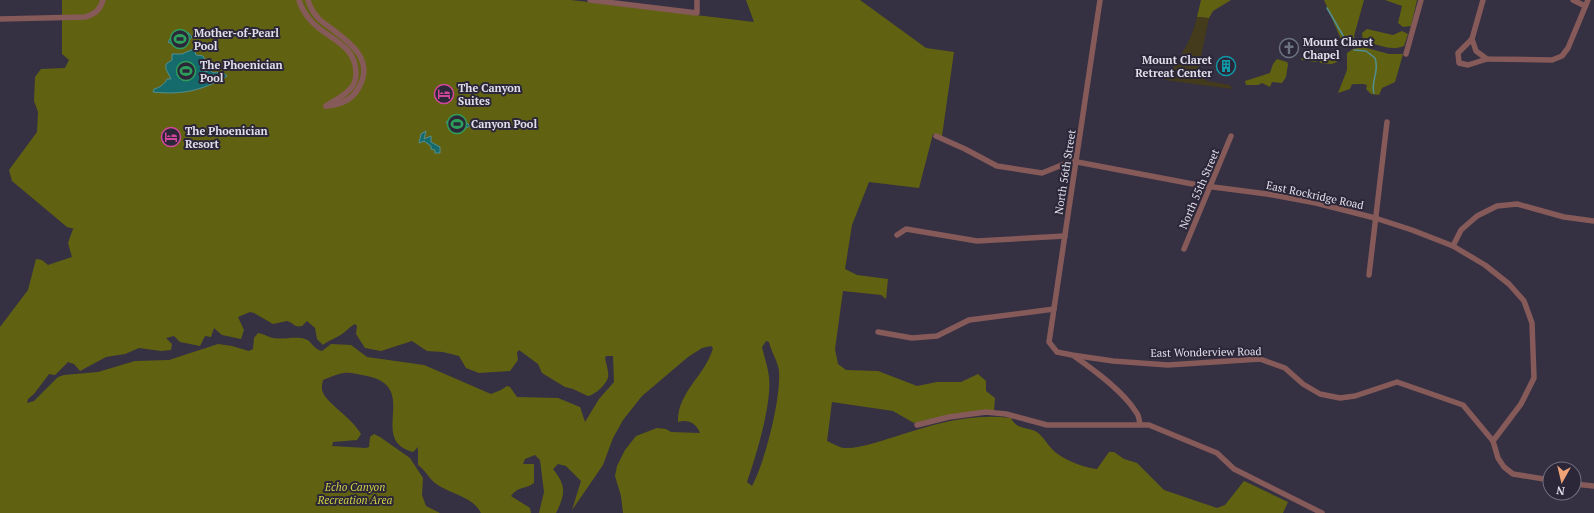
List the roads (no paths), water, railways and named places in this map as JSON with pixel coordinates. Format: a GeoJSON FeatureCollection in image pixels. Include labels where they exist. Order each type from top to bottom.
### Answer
{"type":"FeatureCollection","features":[{"type":"Feature","properties":{"kind":"street"},"geometry":{"type":"LineString","coordinates":[[0,19],[85,17],[97,12],[101,7],[103,0]]}},
{"type":"Feature","properties":{"kind":"street"},"geometry":{"type":"LineString","coordinates":[[299,0],[301,7],[312,22],[336,39],[351,55],[355,63],[356,79],[351,89],[326,106],[336,105],[354,95],[360,86],[362,77],[361,59],[356,50],[342,35],[318,18],[308,0]]}},
{"type":"Feature","properties":{"kind":"street"},"geometry":{"type":"LineString","coordinates":[[590,0],[697,12],[697,0]]}},
{"type":"Feature","properties":{"kind":"street","name":"North 56th Street"},"geometry":{"type":"LineString","coordinates":[[1051,346],[1049,342],[1100,0]]}},
{"type":"Feature","properties":{"kind":"street"},"geometry":{"type":"LineString","coordinates":[[1406,54],[1421,0]]}},
{"type":"Feature","properties":{"kind":"street"},"geometry":{"type":"LineString","coordinates":[[1483,0],[1472,39],[1458,53],[1459,62],[1468,65],[1486,60],[1552,60],[1562,56],[1588,0]]}},
{"type":"Feature","properties":{"kind":"street"},"geometry":{"type":"LineString","coordinates":[[1573,0],[1584,6]]}},
{"type":"Feature","properties":{"kind":"street"},"geometry":{"type":"LineString","coordinates":[[1472,39],[1476,51],[1486,60]]}},
{"type":"Feature","properties":{"kind":"street"},"geometry":{"type":"LineString","coordinates":[[1369,275],[1387,122]]}},
{"type":"Feature","properties":{"kind":"street","name":"East Rockridge Road"},"geometry":{"type":"LineString","coordinates":[[936,136],[998,166],[1042,173],[1058,168],[1067,163],[1076,163],[1309,202],[1375,218],[1412,230],[1453,246],[1485,265],[1510,284],[1524,301],[1532,323],[1534,378],[1521,404],[1494,441]]}},
{"type":"Feature","properties":{"kind":"street","name":"North 55th Street"},"geometry":{"type":"LineString","coordinates":[[1184,249],[1231,136]]}},
{"type":"Feature","properties":{"kind":"street"},"geometry":{"type":"LineString","coordinates":[[1453,246],[1461,230],[1477,216],[1496,206],[1517,204],[1564,217],[1594,220]]}},
{"type":"Feature","properties":{"kind":"street"},"geometry":{"type":"LineString","coordinates":[[897,235],[906,229],[977,241],[1065,236]]}},
{"type":"Feature","properties":{"kind":"street"},"geometry":{"type":"LineString","coordinates":[[878,332],[912,338],[937,336],[969,320],[1054,309]]}},
{"type":"Feature","properties":{"kind":"street","name":"East Wonderview Road"},"geometry":{"type":"LineString","coordinates":[[1051,346],[1057,352],[1072,355],[1113,361],[1168,365],[1260,359],[1285,368],[1303,384],[1320,394],[1340,398],[1356,396],[1398,382],[1463,405],[1494,441],[1498,458],[1504,467],[1527,477],[1542,479]]}},
{"type":"Feature","properties":{"kind":"street"},"geometry":{"type":"LineString","coordinates":[[1072,355],[1088,366],[1122,396],[1137,413],[1140,424]]}},
{"type":"Feature","properties":{"kind":"street"},"geometry":{"type":"LineString","coordinates":[[917,425],[949,417],[986,412],[1006,414],[1047,425],[1140,424],[1156,427],[1217,453],[1234,468],[1322,513]]}},
{"type":"Feature","properties":{"kind":"street"},"geometry":{"type":"LineString","coordinates":[[1582,485],[1594,486]]}},
{"type":"Feature","properties":{"kind":"waterway"},"geometry":{"type":"LineString","coordinates":[[1327,8],[1345,39],[1351,43]]}},
{"type":"Feature","properties":{"kind":"waterway"},"geometry":{"type":"LineString","coordinates":[[1354,50],[1366,51],[1375,58],[1376,68],[1373,85],[1374,93]]}},
{"type":"Feature","properties":{"kind":"place","name":"Mother-of-Pearl Pool"},"geometry":{"type":"Point","coordinates":[180,39]}},
{"type":"Feature","properties":{"kind":"place","name":"Mount Claret Chapel"},"geometry":{"type":"Point","coordinates":[1289,48]}},
{"type":"Feature","properties":{"kind":"place","name":"Mount Claret Retreat Center"},"geometry":{"type":"Point","coordinates":[1226,66]}},
{"type":"Feature","properties":{"kind":"place","name":"The Phoenician Pool"},"geometry":{"type":"Point","coordinates":[186,71]}},
{"type":"Feature","properties":{"kind":"place","name":"The Canyon Suites"},"geometry":{"type":"Point","coordinates":[444,94]}},
{"type":"Feature","properties":{"kind":"place","name":"Canyon Pool"},"geometry":{"type":"Point","coordinates":[457,124]}},
{"type":"Feature","properties":{"kind":"place","name":"The Phoenician Resort"},"geometry":{"type":"Point","coordinates":[171,137]}},
{"type":"Feature","properties":{"kind":"park label","name":"Echo Canyon Recreation Area"},"geometry":{"type":"Point","coordinates":[355,493]}}]}
